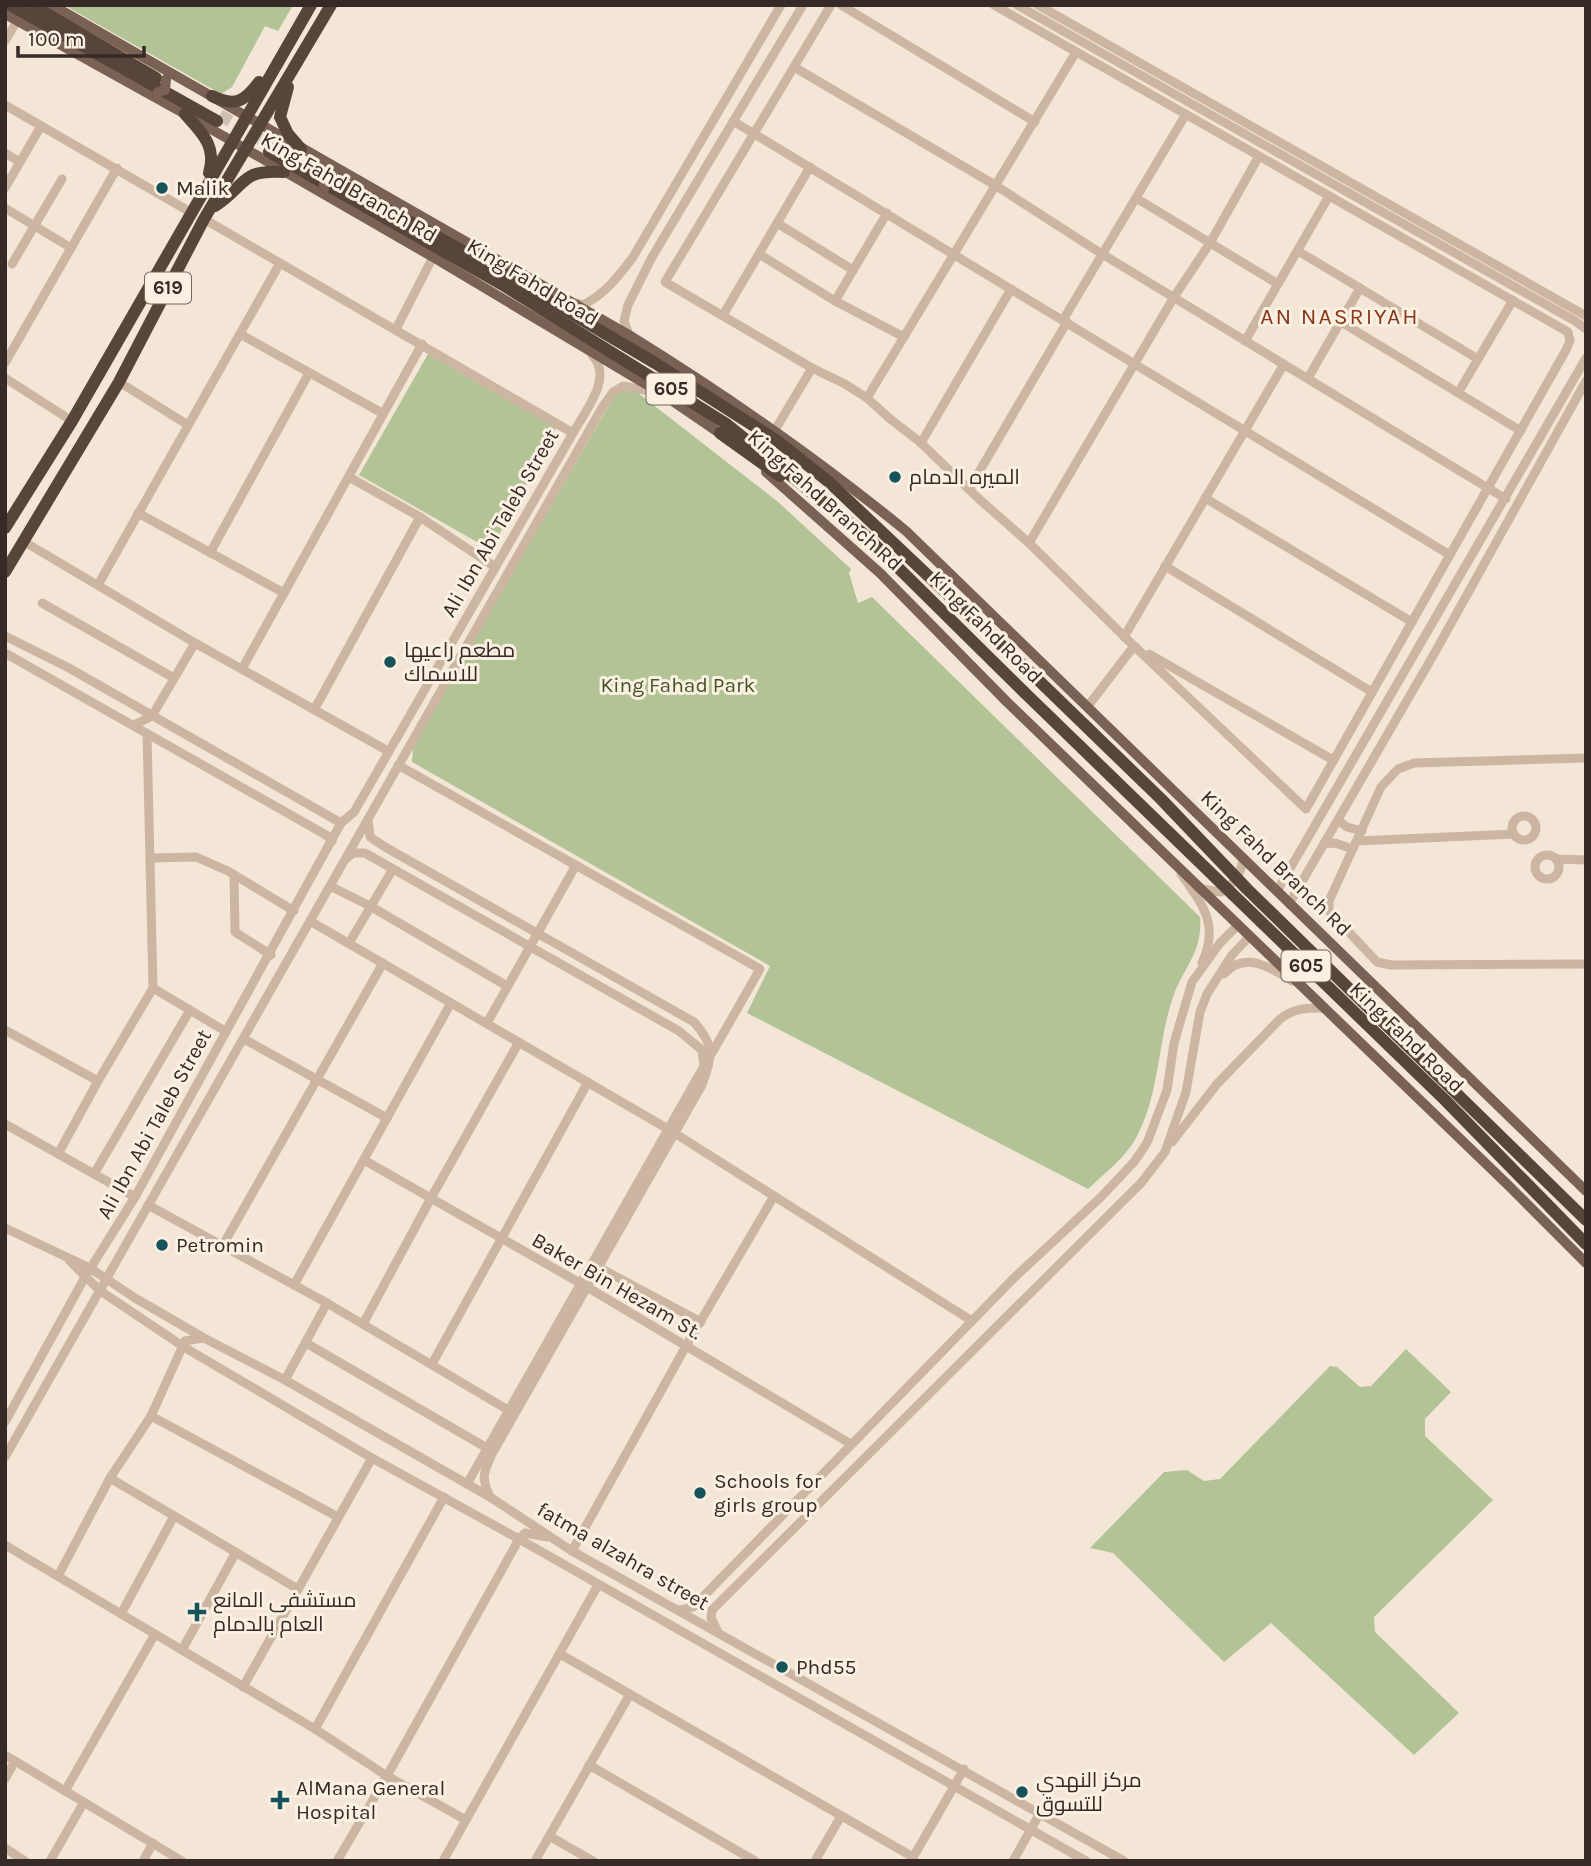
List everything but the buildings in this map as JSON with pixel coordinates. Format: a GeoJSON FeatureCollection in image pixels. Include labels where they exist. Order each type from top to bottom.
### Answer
{"type":"FeatureCollection","features":[{"type":"Feature","properties":{"kind":"highway"},"geometry":{"type":"LineString","coordinates":[[10,5],[219,118],[32,5]]}},
{"type":"Feature","properties":{"kind":"highway","name":"619"},"geometry":{"type":"LineString","coordinates":[[5,572],[120,382],[202,210],[231,141],[311,5]]}},
{"type":"Feature","properties":{"kind":"highway","name":"619"},"geometry":{"type":"LineString","coordinates":[[5,528],[202,210],[260,125],[331,5]]}},
{"type":"Feature","properties":{"kind":"highway"},"geometry":{"type":"LineString","coordinates":[[212,96],[226,102],[242,100],[277,66]]}},
{"type":"Feature","properties":{"kind":"highway"},"geometry":{"type":"LineString","coordinates":[[291,75],[280,117],[288,134],[301,149]]}},
{"type":"Feature","properties":{"kind":"highway"},"geometry":{"type":"LineString","coordinates":[[185,114],[209,142],[212,150],[213,160],[202,210]]}},
{"type":"Feature","properties":{"kind":"highway","name":"King Fahd Road"},"geometry":{"type":"LineString","coordinates":[[1586,1220],[1238,880],[1161,799],[829,482],[776,440],[694,387],[508,276],[271,149],[503,285],[725,424],[866,536],[1445,1100],[1586,1244]]}},
{"type":"Feature","properties":{"kind":"highway"},"geometry":{"type":"LineString","coordinates":[[202,210],[235,191],[247,176],[263,170],[284,172]]}},
{"type":"Feature","properties":{"kind":"highway"},"geometry":{"type":"LineString","coordinates":[[694,387],[775,430],[842,484],[908,555]]}},
{"type":"Feature","properties":{"kind":"highway"},"geometry":{"type":"LineString","coordinates":[[720,433],[866,536]]}},
{"type":"Feature","properties":{"kind":"main road","name":"King Fahd Branch Rd"},"geometry":{"type":"LineString","coordinates":[[52,5],[629,335],[709,384],[775,430],[906,531],[1586,1191]]}},
{"type":"Feature","properties":{"kind":"main road","name":"King Fahd Branch Rd"},"geometry":{"type":"LineString","coordinates":[[5,15],[141,89],[433,257],[663,395],[720,433],[880,573],[1007,702],[1586,1263]]}},
{"type":"Feature","properties":{"kind":"main road"},"geometry":{"type":"LineString","coordinates":[[141,89],[158,92],[165,90],[166,79],[156,65]]}},
{"type":"Feature","properties":{"kind":"main road"},"geometry":{"type":"LineString","coordinates":[[336,202],[324,189],[324,181],[332,175],[352,176]]}},
{"type":"Feature","properties":{"kind":"main road"},"geometry":{"type":"LineString","coordinates":[[1238,925],[1277,891]]}},
{"type":"Feature","properties":{"kind":"main road"},"geometry":{"type":"LineString","coordinates":[[1250,937],[1289,904]]}},
{"type":"Feature","properties":{"kind":"street"},"geometry":{"type":"LineString","coordinates":[[567,300],[583,305],[597,299],[633,257],[781,5]]}},
{"type":"Feature","properties":{"kind":"street"},"geometry":{"type":"LineString","coordinates":[[629,335],[624,321],[628,305],[652,257],[803,5]]}},
{"type":"Feature","properties":{"kind":"street"},"geometry":{"type":"LineString","coordinates":[[831,5],[665,282],[867,398],[921,443],[1029,543],[1306,809],[1521,431],[1570,341],[1568,332],[994,5]]}},
{"type":"Feature","properties":{"kind":"street"},"geometry":{"type":"LineString","coordinates":[[841,5],[1035,122]]}},
{"type":"Feature","properties":{"kind":"street"},"geometry":{"type":"LineString","coordinates":[[1017,5],[1575,321],[1586,330]]}},
{"type":"Feature","properties":{"kind":"street"},"geometry":{"type":"LineString","coordinates":[[1038,5],[1586,316]]}},
{"type":"Feature","properties":{"kind":"street"},"geometry":{"type":"LineString","coordinates":[[5,41],[17,21]]}},
{"type":"Feature","properties":{"kind":"street"},"geometry":{"type":"LineString","coordinates":[[867,398],[1076,52]]}},
{"type":"Feature","properties":{"kind":"street"},"geometry":{"type":"LineString","coordinates":[[794,67],[995,185],[1102,254],[1506,499]]}},
{"type":"Feature","properties":{"kind":"street"},"geometry":{"type":"LineString","coordinates":[[5,105],[117,168],[202,210],[280,263],[573,433]]}},
{"type":"Feature","properties":{"kind":"street"},"geometry":{"type":"LineString","coordinates":[[969,489],[1102,254],[1186,114]]}},
{"type":"Feature","properties":{"kind":"street"},"geometry":{"type":"LineString","coordinates":[[733,121],[1450,555]]}},
{"type":"Feature","properties":{"kind":"street"},"geometry":{"type":"LineString","coordinates":[[5,188],[41,125]]}},
{"type":"Feature","properties":{"kind":"street"},"geometry":{"type":"LineString","coordinates":[[5,153],[20,162]]}},
{"type":"Feature","properties":{"kind":"street"},"geometry":{"type":"LineString","coordinates":[[1029,543],[1174,297],[1210,243],[1259,156]]}},
{"type":"Feature","properties":{"kind":"street"},"geometry":{"type":"LineString","coordinates":[[723,315],[810,167]]}},
{"type":"Feature","properties":{"kind":"street"},"geometry":{"type":"LineString","coordinates":[[5,363],[117,168]]}},
{"type":"Feature","properties":{"kind":"street"},"geometry":{"type":"LineString","coordinates":[[12,264],[62,179]]}},
{"type":"Feature","properties":{"kind":"street"},"geometry":{"type":"LineString","coordinates":[[1245,341],[1329,196]]}},
{"type":"Feature","properties":{"kind":"street"},"geometry":{"type":"LineString","coordinates":[[1136,198],[1278,284]]}},
{"type":"Feature","properties":{"kind":"street"},"geometry":{"type":"LineString","coordinates":[[5,208],[71,248]]}},
{"type":"Feature","properties":{"kind":"street"},"geometry":{"type":"LineString","coordinates":[[835,301],[887,213]]}},
{"type":"Feature","properties":{"kind":"street"},"geometry":{"type":"LineString","coordinates":[[777,223],[853,270]]}},
{"type":"Feature","properties":{"kind":"street"},"geometry":{"type":"LineString","coordinates":[[1298,251],[1478,359]]}},
{"type":"Feature","properties":{"kind":"street"},"geometry":{"type":"LineString","coordinates":[[759,254],[835,301],[904,337]]}},
{"type":"Feature","properties":{"kind":"street"},"geometry":{"type":"LineString","coordinates":[[396,329],[433,257]]}},
{"type":"Feature","properties":{"kind":"street"},"geometry":{"type":"LineString","coordinates":[[98,584],[280,263]]}},
{"type":"Feature","properties":{"kind":"street"},"geometry":{"type":"LineString","coordinates":[[1308,378],[1360,288]]}},
{"type":"Feature","properties":{"kind":"street"},"geometry":{"type":"LineString","coordinates":[[921,443],[1011,289]]}},
{"type":"Feature","properties":{"kind":"street"},"geometry":{"type":"LineString","coordinates":[[1458,393],[1513,300]]}},
{"type":"Feature","properties":{"kind":"street"},"geometry":{"type":"LineString","coordinates":[[1341,322],[1521,431]]}},
{"type":"Feature","properties":{"kind":"street"},"geometry":{"type":"LineString","coordinates":[[240,334],[382,414]]}},
{"type":"Feature","properties":{"kind":"street"},"geometry":{"type":"LineString","coordinates":[[242,669],[422,344]]}},
{"type":"Feature","properties":{"kind":"street","name":"Ali Ibn Abi Taleb Street"},"geometry":{"type":"LineString","coordinates":[[5,1422],[88,1273],[135,1197],[225,1031],[271,955],[341,823],[354,813],[594,394],[601,368],[599,362],[583,346]]}},
{"type":"Feature","properties":{"kind":"street"},"geometry":{"type":"LineString","coordinates":[[1277,891],[1586,358]]}},
{"type":"Feature","properties":{"kind":"street"},"geometry":{"type":"LineString","coordinates":[[1124,636],[1284,364]]}},
{"type":"Feature","properties":{"kind":"street"},"geometry":{"type":"LineString","coordinates":[[775,430],[811,368]]}},
{"type":"Feature","properties":{"kind":"street"},"geometry":{"type":"LineString","coordinates":[[210,553],[309,373]]}},
{"type":"Feature","properties":{"kind":"street"},"geometry":{"type":"LineString","coordinates":[[5,378],[72,421]]}},
{"type":"Feature","properties":{"kind":"street"},"geometry":{"type":"LineString","coordinates":[[1289,904],[1434,654],[1586,381]]}},
{"type":"Feature","properties":{"kind":"street"},"geometry":{"type":"LineString","coordinates":[[120,382],[188,425]]}},
{"type":"Feature","properties":{"kind":"street"},"geometry":{"type":"LineString","coordinates":[[594,394],[604,383],[608,383],[612,388],[607,401]]}},
{"type":"Feature","properties":{"kind":"street"},"geometry":{"type":"LineString","coordinates":[[607,401],[613,392],[622,386],[663,395]]}},
{"type":"Feature","properties":{"kind":"street","name":"Ali Ibn Abi Taleb Street"},"geometry":{"type":"LineString","coordinates":[[5,1457],[368,816],[607,401]]}},
{"type":"Feature","properties":{"kind":"street"},"geometry":{"type":"LineString","coordinates":[[349,477],[420,517],[495,567]]}},
{"type":"Feature","properties":{"kind":"street"},"geometry":{"type":"LineString","coordinates":[[1205,498],[1412,622]]}},
{"type":"Feature","properties":{"kind":"street"},"geometry":{"type":"LineString","coordinates":[[138,513],[284,593]]}},
{"type":"Feature","properties":{"kind":"street"},"geometry":{"type":"LineString","coordinates":[[314,710],[420,517]]}},
{"type":"Feature","properties":{"kind":"street"},"geometry":{"type":"LineString","coordinates":[[23,541],[195,643],[388,751]]}},
{"type":"Feature","properties":{"kind":"street"},"geometry":{"type":"LineString","coordinates":[[1165,566],[1372,692]]}},
{"type":"Feature","properties":{"kind":"street"},"geometry":{"type":"LineString","coordinates":[[42,603],[174,678]]}},
{"type":"Feature","properties":{"kind":"street"},"geometry":{"type":"LineString","coordinates":[[5,636],[69,668],[341,823]]}},
{"type":"Feature","properties":{"kind":"street"},"geometry":{"type":"LineString","coordinates":[[134,725],[152,716],[195,643]]}},
{"type":"Feature","properties":{"kind":"street"},"geometry":{"type":"LineString","coordinates":[[1088,706],[1134,646]]}},
{"type":"Feature","properties":{"kind":"street"},"geometry":{"type":"LineString","coordinates":[[1134,646],[1333,760]]}},
{"type":"Feature","properties":{"kind":"street"},"geometry":{"type":"LineString","coordinates":[[5,653],[326,835],[332,841]]}},
{"type":"Feature","properties":{"kind":"street"},"geometry":{"type":"LineString","coordinates":[[58,1154],[153,988],[147,734]]}},
{"type":"Feature","properties":{"kind":"street"},"geometry":{"type":"LineString","coordinates":[[1586,758],[1414,762],[1398,769],[1381,787],[1329,901],[1329,911],[1377,962],[1391,965],[1586,964]]}},
{"type":"Feature","properties":{"kind":"street"},"geometry":{"type":"LineString","coordinates":[[398,765],[760,969],[712,1053],[702,1085],[672,1131],[467,1484]]}},
{"type":"Feature","properties":{"kind":"street"},"geometry":{"type":"LineString","coordinates":[[368,816],[370,837],[694,1022],[706,1035],[712,1053]]}},
{"type":"Feature","properties":{"kind":"street"},"geometry":{"type":"LineString","coordinates":[[1338,820],[1347,827],[1362,831]]}},
{"type":"Feature","properties":{"kind":"street"},"geometry":{"type":"LineString","coordinates":[[1324,844],[1355,845],[1514,834]]}},
{"type":"Feature","properties":{"kind":"street"},"geometry":{"type":"LineString","coordinates":[[344,862],[353,853],[365,853],[679,1031],[702,1050],[704,1066],[672,1131],[598,1267],[583,1286],[492,1454],[483,1474],[489,1497]]}},
{"type":"Feature","properties":{"kind":"street"},"geometry":{"type":"LineString","coordinates":[[150,858],[196,858],[234,875],[294,911]]}},
{"type":"Feature","properties":{"kind":"street"},"geometry":{"type":"LineString","coordinates":[[679,1610],[693,1608],[1015,1277],[1101,1197],[1134,1162],[1146,1143],[1167,1090],[1174,1043],[1192,982],[1208,946],[1208,918],[1205,907],[1170,858]]}},
{"type":"Feature","properties":{"kind":"street"},"geometry":{"type":"LineString","coordinates":[[1201,888],[1221,892],[1232,885],[1241,871],[1242,858]]}},
{"type":"Feature","properties":{"kind":"street"},"geometry":{"type":"LineString","coordinates":[[1557,859],[1586,860]]}},
{"type":"Feature","properties":{"kind":"street"},"geometry":{"type":"LineString","coordinates":[[487,1023],[576,864]]}},
{"type":"Feature","properties":{"kind":"street"},"geometry":{"type":"LineString","coordinates":[[349,943],[393,869]]}},
{"type":"Feature","properties":{"kind":"street"},"geometry":{"type":"LineString","coordinates":[[234,875],[235,932],[271,955]]}},
{"type":"Feature","properties":{"kind":"street"},"geometry":{"type":"LineString","coordinates":[[330,886],[370,906],[508,986]]}},
{"type":"Feature","properties":{"kind":"street"},"geometry":{"type":"LineString","coordinates":[[310,921],[672,1131],[972,1321]]}},
{"type":"Feature","properties":{"kind":"street"},"geometry":{"type":"LineString","coordinates":[[1192,982],[1220,943],[1238,925]]}},
{"type":"Feature","properties":{"kind":"street"},"geometry":{"type":"LineString","coordinates":[[1165,1152],[1186,1092],[1200,1012],[1232,955],[1250,937]]}},
{"type":"Feature","properties":{"kind":"street"},"geometry":{"type":"LineString","coordinates":[[1208,994],[1230,967],[1241,962],[1267,965],[1300,986]]}},
{"type":"Feature","properties":{"kind":"street"},"geometry":{"type":"LineString","coordinates":[[223,1245],[383,963]]}},
{"type":"Feature","properties":{"kind":"street"},"geometry":{"type":"LineString","coordinates":[[153,988],[225,1031]]}},
{"type":"Feature","properties":{"kind":"street"},"geometry":{"type":"LineString","coordinates":[[294,1285],[451,1003]]}},
{"type":"Feature","properties":{"kind":"street"},"geometry":{"type":"LineString","coordinates":[[718,1632],[711,1618],[712,1610],[1141,1183],[1217,1084],[1280,1019],[1289,1012],[1302,1008],[1323,1008]]}},
{"type":"Feature","properties":{"kind":"street"},"geometry":{"type":"LineString","coordinates":[[94,1174],[190,1010]]}},
{"type":"Feature","properties":{"kind":"street"},"geometry":{"type":"LineString","coordinates":[[5,1030],[98,1081]]}},
{"type":"Feature","properties":{"kind":"street"},"geometry":{"type":"LineString","coordinates":[[244,1039],[387,1118]]}},
{"type":"Feature","properties":{"kind":"street"},"geometry":{"type":"LineString","coordinates":[[363,1324],[519,1042]]}},
{"type":"Feature","properties":{"kind":"street"},"geometry":{"type":"LineString","coordinates":[[432,1364],[588,1082]]}},
{"type":"Feature","properties":{"kind":"street"},"geometry":{"type":"LineString","coordinates":[[5,1124],[135,1197]]}},
{"type":"Feature","properties":{"kind":"street","name":"Baker Bin Hezam St."},"geometry":{"type":"LineString","coordinates":[[364,1160],[851,1444]]}},
{"type":"Feature","properties":{"kind":"street"},"geometry":{"type":"LineString","coordinates":[[572,1551],[686,1346],[774,1196]]}},
{"type":"Feature","properties":{"kind":"street"},"geometry":{"type":"LineString","coordinates":[[148,1205],[327,1303],[508,1410]]}},
{"type":"Feature","properties":{"kind":"street"},"geometry":{"type":"LineString","coordinates":[[5,1228],[69,1260],[88,1273],[99,1290],[184,1347],[372,1458],[1086,1861]]}},
{"type":"Feature","properties":{"kind":"street"},"geometry":{"type":"LineString","coordinates":[[598,1267],[701,1322]]}},
{"type":"Feature","properties":{"kind":"street","name":"fatma alzahra street"},"geometry":{"type":"LineString","coordinates":[[88,1273],[105,1278],[204,1338],[285,1380],[489,1497],[572,1551],[1122,1860]]}},
{"type":"Feature","properties":{"kind":"street"},"geometry":{"type":"LineString","coordinates":[[285,1380],[327,1303]]}},
{"type":"Feature","properties":{"kind":"street"},"geometry":{"type":"LineString","coordinates":[[58,1576],[110,1478],[151,1416],[185,1341],[204,1338]]}},
{"type":"Feature","properties":{"kind":"street"},"geometry":{"type":"LineString","coordinates":[[306,1343],[487,1448]]}},
{"type":"Feature","properties":{"kind":"street"},"geometry":{"type":"LineString","coordinates":[[151,1416],[338,1517]]}},
{"type":"Feature","properties":{"kind":"street"},"geometry":{"type":"LineString","coordinates":[[243,1686],[372,1458]]}},
{"type":"Feature","properties":{"kind":"street"},"geometry":{"type":"LineString","coordinates":[[110,1478],[298,1589]]}},
{"type":"Feature","properties":{"kind":"street"},"geometry":{"type":"LineString","coordinates":[[315,1729],[444,1497]]}},
{"type":"Feature","properties":{"kind":"street"},"geometry":{"type":"LineString","coordinates":[[121,1614],[174,1516]]}},
{"type":"Feature","properties":{"kind":"street"},"geometry":{"type":"LineString","coordinates":[[337,1861],[519,1539],[525,1533],[552,1538]]}},
{"type":"Feature","properties":{"kind":"street"},"geometry":{"type":"LineString","coordinates":[[5,1545],[466,1821]]}},
{"type":"Feature","properties":{"kind":"street"},"geometry":{"type":"LineString","coordinates":[[182,1650],[236,1552]]}},
{"type":"Feature","properties":{"kind":"street"},"geometry":{"type":"LineString","coordinates":[[443,1861],[598,1585]]}},
{"type":"Feature","properties":{"kind":"street"},"geometry":{"type":"LineString","coordinates":[[65,1791],[155,1634]]}},
{"type":"Feature","properties":{"kind":"street"},"geometry":{"type":"LineString","coordinates":[[561,1654],[912,1859],[964,1769]]}},
{"type":"Feature","properties":{"kind":"street"},"geometry":{"type":"LineString","coordinates":[[535,1861],[630,1694]]}},
{"type":"Feature","properties":{"kind":"street"},"geometry":{"type":"LineString","coordinates":[[5,1755],[182,1861]]}},
{"type":"Feature","properties":{"kind":"street"},"geometry":{"type":"LineString","coordinates":[[5,1779],[15,1761]]}},
{"type":"Feature","properties":{"kind":"street"},"geometry":{"type":"LineString","coordinates":[[589,1765],[755,1861]]}},
{"type":"Feature","properties":{"kind":"street"},"geometry":{"type":"LineString","coordinates":[[50,1861],[84,1802]]}},
{"type":"Feature","properties":{"kind":"street"},"geometry":{"type":"LineString","coordinates":[[1013,1861],[1040,1813]]}},
{"type":"Feature","properties":{"kind":"street"},"geometry":{"type":"LineString","coordinates":[[815,1861],[841,1816]]}},
{"type":"Feature","properties":{"kind":"street"},"geometry":{"type":"LineString","coordinates":[[550,1836],[593,1861]]}},
{"type":"Feature","properties":{"kind":"street"},"geometry":{"type":"LineString","coordinates":[[143,1861],[153,1843]]}},
{"type":"Feature","properties":{"kind":"street"},"geometry":{"type":"LineString","coordinates":[[5,1848],[25,1861]]}},
{"type":"Feature","properties":{"kind":"green space"},"geometry":{"type":"Polygon","coordinates":[[[64,5],[293,5],[278,31],[265,26],[232,87],[221,94],[64,5]]]}},
{"type":"Feature","properties":{"kind":"green space"},"geometry":{"type":"Polygon","coordinates":[[[428,354],[556,428],[491,550],[359,475],[428,354]]]}},
{"type":"Feature","properties":{"kind":"green space","name":"King Fahad Park"},"geometry":{"type":"Polygon","coordinates":[[[620,390],[638,393],[777,501],[851,569],[849,573],[858,603],[872,597],[1200,917],[1199,940],[1173,997],[1144,1121],[1126,1152],[1088,1189],[747,1013],[770,966],[412,762],[413,746],[620,390]]]}},
{"type":"Feature","properties":{"kind":"green space"},"geometry":{"type":"Polygon","coordinates":[[[1406,1349],[1451,1392],[1425,1419],[1425,1436],[1493,1500],[1374,1617],[1375,1632],[1459,1713],[1414,1755],[1271,1623],[1224,1662],[1113,1553],[1090,1548],[1164,1472],[1187,1470],[1204,1481],[1220,1479],[1330,1366],[1337,1367],[1360,1387],[1371,1386],[1406,1349]]]}},
{"type":"Feature","properties":{"kind":"tunnel"},"geometry":{"type":"LineString","coordinates":[[220,115],[273,146]]}},
{"type":"Feature","properties":{"kind":"place","name":"Malik"},"geometry":{"type":"Point","coordinates":[162,188]}},
{"type":"Feature","properties":{"kind":"place","name":"الميره الدمام"},"geometry":{"type":"Point","coordinates":[895,477]}},
{"type":"Feature","properties":{"kind":"place","name":"مطعم راعيها للاسماك"},"geometry":{"type":"Point","coordinates":[390,662]}},
{"type":"Feature","properties":{"kind":"place","name":"Petromin"},"geometry":{"type":"Point","coordinates":[162,1245]}},
{"type":"Feature","properties":{"kind":"place","name":"Schools for girls group"},"geometry":{"type":"Point","coordinates":[700,1493]}},
{"type":"Feature","properties":{"kind":"place","name":"مستشفى المانع العام بالدمام"},"geometry":{"type":"Point","coordinates":[197,1612]}},
{"type":"Feature","properties":{"kind":"place","name":"Phd55"},"geometry":{"type":"Point","coordinates":[782,1667]}},
{"type":"Feature","properties":{"kind":"place","name":"مركز النهدي للتسوق"},"geometry":{"type":"Point","coordinates":[1022,1792]}},
{"type":"Feature","properties":{"kind":"place","name":"AlMana General Hospital"},"geometry":{"type":"Point","coordinates":[280,1800]}},
{"type":"Feature","properties":{"kind":"district","name":"AN NASRIYAH"},"geometry":{"type":"Point","coordinates":[1340,316]}}]}
